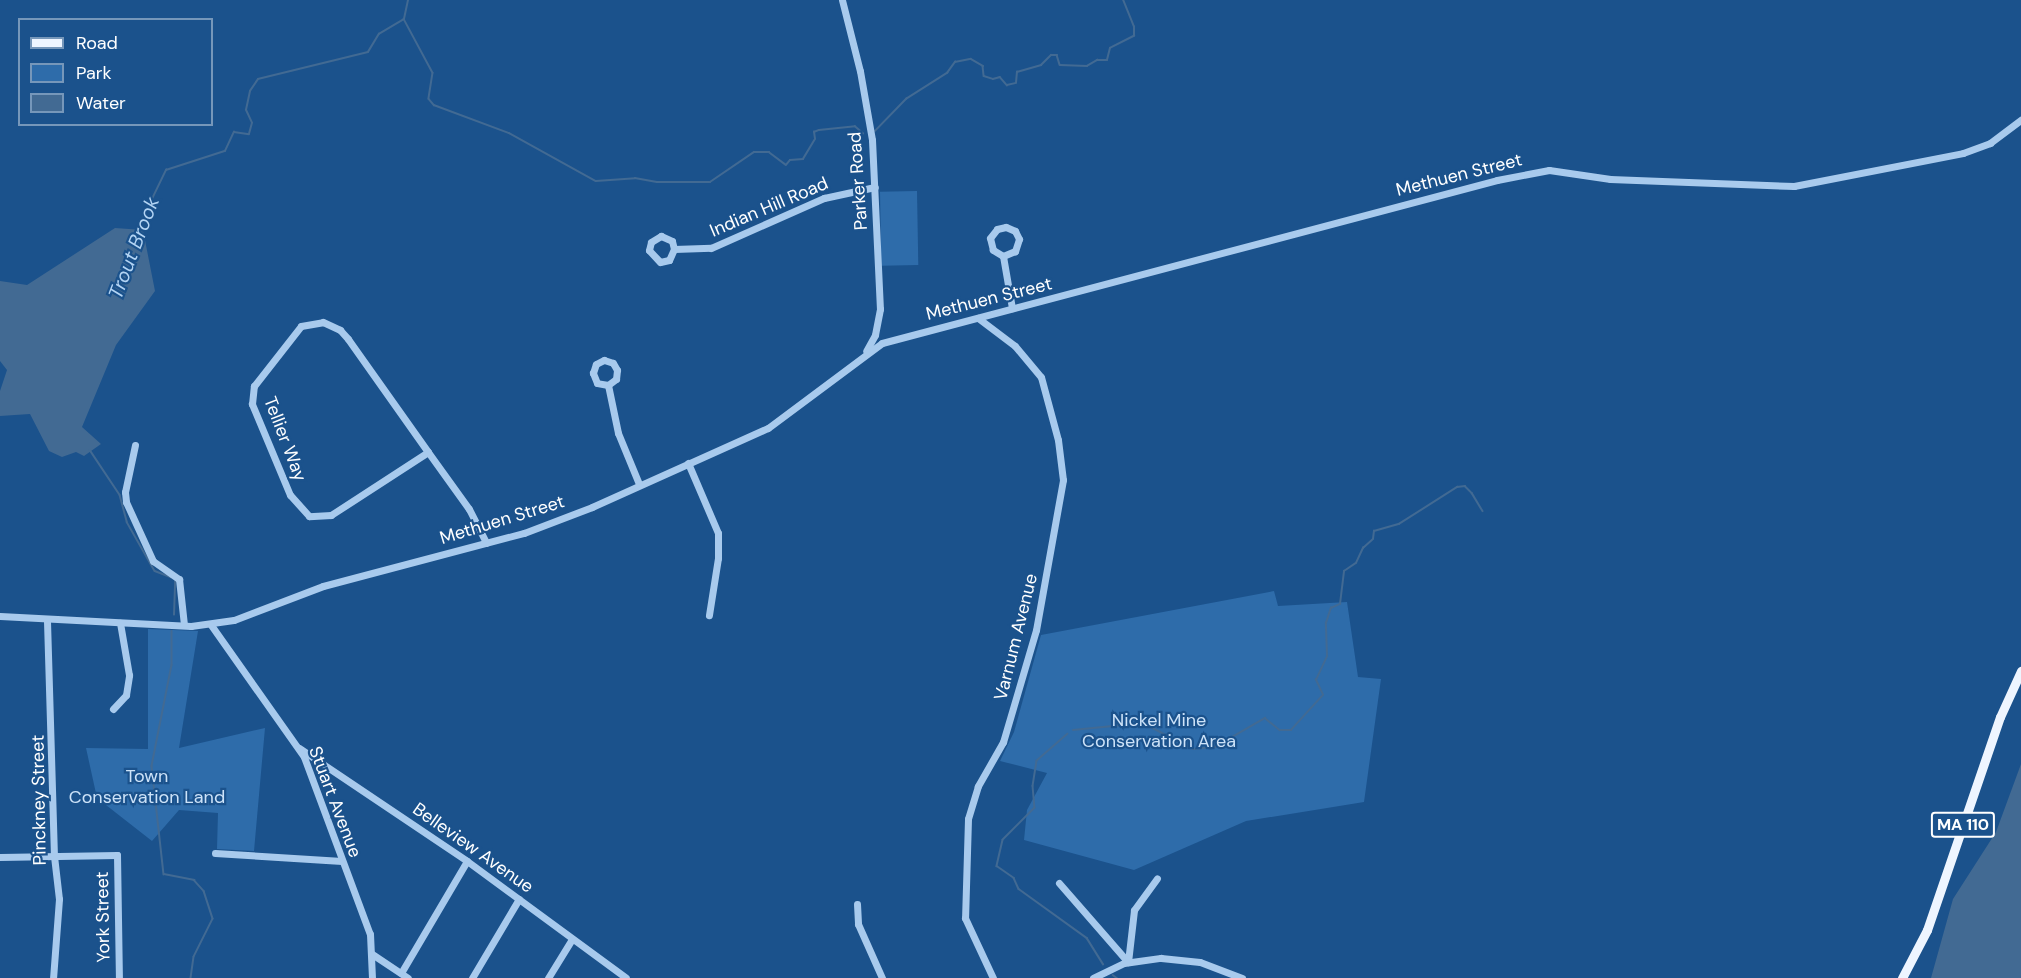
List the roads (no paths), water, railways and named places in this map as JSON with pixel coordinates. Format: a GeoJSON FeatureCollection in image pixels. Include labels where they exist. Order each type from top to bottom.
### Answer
{"type":"FeatureCollection","features":[{"type":"Feature","properties":{"kind":"main road","name":"MA 110"},"geometry":{"type":"LineString","coordinates":[[1902,978],[1927,930],[2000,717],[2021,671]]}},
{"type":"Feature","properties":{"kind":"street","name":"Parker Road"},"geometry":{"type":"LineString","coordinates":[[842,0],[867,106],[875,187],[879,320],[871,343],[860,357]]}},
{"type":"Feature","properties":{"kind":"street","name":"Methuen Street"},"geometry":{"type":"LineString","coordinates":[[0,615],[47,621],[184,626],[211,624],[258,612],[323,586],[544,526],[768,428],[882,342],[1527,173],[1558,171],[1610,179],[1794,186],[1972,151],[1998,138],[2021,120]]}},
{"type":"Feature","properties":{"kind":"street","name":"Indian Hill Road"},"geometry":{"type":"LineString","coordinates":[[674,249],[711,248],[824,198],[875,187]]}},
{"type":"Feature","properties":{"kind":"street"},"geometry":{"type":"LineString","coordinates":[[1006,227],[1015,231],[1019,242],[1012,254],[1003,256],[995,252],[990,242],[994,231],[1006,227]]}},
{"type":"Feature","properties":{"kind":"street"},"geometry":{"type":"LineString","coordinates":[[1003,256],[1012,308]]}},
{"type":"Feature","properties":{"kind":"street","name":"Varnum Avenue"},"geometry":{"type":"LineString","coordinates":[[978,318],[1015,345],[1041,377],[1058,440],[1063,480],[1043,599],[1026,667],[1003,741],[978,786],[968,819],[964,912],[974,944],[993,978]]}},
{"type":"Feature","properties":{"kind":"street","name":"Tellier Way"},"geometry":{"type":"LineString","coordinates":[[428,452],[332,515],[309,516],[290,495],[252,404],[254,386],[297,330],[308,323],[331,325],[348,339],[476,519],[486,543]]}},
{"type":"Feature","properties":{"kind":"street"},"geometry":{"type":"LineString","coordinates":[[608,385],[618,433],[639,484]]}},
{"type":"Feature","properties":{"kind":"street"},"geometry":{"type":"LineString","coordinates":[[135,445],[125,492],[126,502],[153,561],[179,579],[184,626]]}},
{"type":"Feature","properties":{"kind":"street"},"geometry":{"type":"LineString","coordinates":[[688,463],[718,533],[718,558],[709,615]]}},
{"type":"Feature","properties":{"kind":"street","name":"Pinckney Street"},"geometry":{"type":"LineString","coordinates":[[47,621],[54,856],[59,906],[53,978]]}},
{"type":"Feature","properties":{"kind":"street"},"geometry":{"type":"LineString","coordinates":[[113,709],[126,695],[129,675],[120,623]]}},
{"type":"Feature","properties":{"kind":"street","name":"Stuart Avenue"},"geometry":{"type":"LineString","coordinates":[[211,624],[299,748],[370,934],[372,978]]}},
{"type":"Feature","properties":{"kind":"street","name":"Belleview Avenue"},"geometry":{"type":"LineString","coordinates":[[299,748],[467,861],[625,978]]}},
{"type":"Feature","properties":{"kind":"street"},"geometry":{"type":"LineString","coordinates":[[215,853],[342,861]]}},
{"type":"Feature","properties":{"kind":"street","name":"York Street"},"geometry":{"type":"LineString","coordinates":[[54,856],[117,855],[119,978]]}},
{"type":"Feature","properties":{"kind":"street"},"geometry":{"type":"LineString","coordinates":[[0,857],[54,856]]}},
{"type":"Feature","properties":{"kind":"street"},"geometry":{"type":"LineString","coordinates":[[401,972],[467,861]]}},
{"type":"Feature","properties":{"kind":"street"},"geometry":{"type":"LineString","coordinates":[[1128,962],[1134,910],[1157,878]]}},
{"type":"Feature","properties":{"kind":"street"},"geometry":{"type":"LineString","coordinates":[[1059,883],[1128,962]]}},
{"type":"Feature","properties":{"kind":"street"},"geometry":{"type":"LineString","coordinates":[[472,978],[519,899]]}},
{"type":"Feature","properties":{"kind":"street"},"geometry":{"type":"LineString","coordinates":[[857,904],[858,924],[882,978]]}},
{"type":"Feature","properties":{"kind":"street"},"geometry":{"type":"LineString","coordinates":[[548,978],[572,939]]}},
{"type":"Feature","properties":{"kind":"street"},"geometry":{"type":"LineString","coordinates":[[372,954],[408,978]]}},
{"type":"Feature","properties":{"kind":"street"},"geometry":{"type":"LineString","coordinates":[[1093,978],[1128,962],[1189,960],[1242,978]]}},
{"type":"Feature","properties":{"kind":"water"},"geometry":{"type":"Polygon","coordinates":[[[115,228],[143,230],[155,291],[116,345],[82,427],[101,444],[84,456],[76,452],[62,457],[49,451],[30,414],[0,416],[0,391],[7,370],[0,361],[0,281],[27,285],[115,228]]]}},
{"type":"Feature","properties":{"kind":"water"},"geometry":{"type":"Polygon","coordinates":[[[2021,764],[2021,978],[1931,978],[1953,899],[1996,832],[2021,764]]]}},
{"type":"Feature","properties":{"kind":"waterway","name":"Trout Brook"},"geometry":{"type":"LineString","coordinates":[[137,230],[166,170],[225,151],[234,132],[249,134],[252,123],[246,110],[250,91],[258,79],[368,52],[379,34],[404,19],[408,0]]}},
{"type":"Feature","properties":{"kind":"waterway"},"geometry":{"type":"LineString","coordinates":[[875,131],[906,99],[947,73],[955,62],[971,59],[983,66],[984,76],[993,79],[1000,77],[1007,85],[1016,83],[1017,72],[1041,65],[1051,55],[1057,55],[1060,65],[1087,66],[1097,60],[1107,60],[1110,48],[1134,36],[1134,27],[1123,0]]}},
{"type":"Feature","properties":{"kind":"waterway"},"geometry":{"type":"LineString","coordinates":[[404,19],[433,73],[429,99],[434,105],[509,133],[596,181],[635,178],[657,182],[710,182],[754,152],[769,152],[786,165],[790,160],[803,159],[815,139],[814,132],[819,130],[855,126],[863,133]]}},
{"type":"Feature","properties":{"kind":"waterway"},"geometry":{"type":"LineString","coordinates":[[90,450],[120,495],[127,522],[155,571],[171,577]]}},
{"type":"Feature","properties":{"kind":"waterway"},"geometry":{"type":"LineString","coordinates":[[1073,730],[1143,723],[1193,749],[1215,747],[1265,718],[1280,730],[1291,730],[1323,695],[1316,680],[1327,656],[1326,623],[1331,608],[1340,604],[1344,571],[1356,563],[1363,548],[1373,539],[1374,531],[1399,524],[1457,487],[1465,486],[1483,511]]}},
{"type":"Feature","properties":{"kind":"waterway"},"geometry":{"type":"LineString","coordinates":[[174,615],[175,579]]}},
{"type":"Feature","properties":{"kind":"waterway"},"geometry":{"type":"LineString","coordinates":[[172,631],[172,665],[152,766],[164,874],[194,880],[204,891],[213,919],[194,957],[191,978]]}},
{"type":"Feature","properties":{"kind":"waterway"},"geometry":{"type":"LineString","coordinates":[[1068,734],[1037,761],[1033,786],[1035,808],[1003,840],[997,866],[1014,878],[1019,889],[1087,938],[1103,964]]}},
{"type":"Feature","properties":{"kind":"waterway"},"geometry":{"type":"LineString","coordinates":[[1113,975],[1117,978]]}},
{"type":"Feature","properties":{"kind":"park label","name":"Nickel Mine Conservation Area"},"geometry":{"type":"Point","coordinates":[1159,731]}},
{"type":"Feature","properties":{"kind":"park label","name":"Town Conservation Land"},"geometry":{"type":"Point","coordinates":[147,787]}}]}
